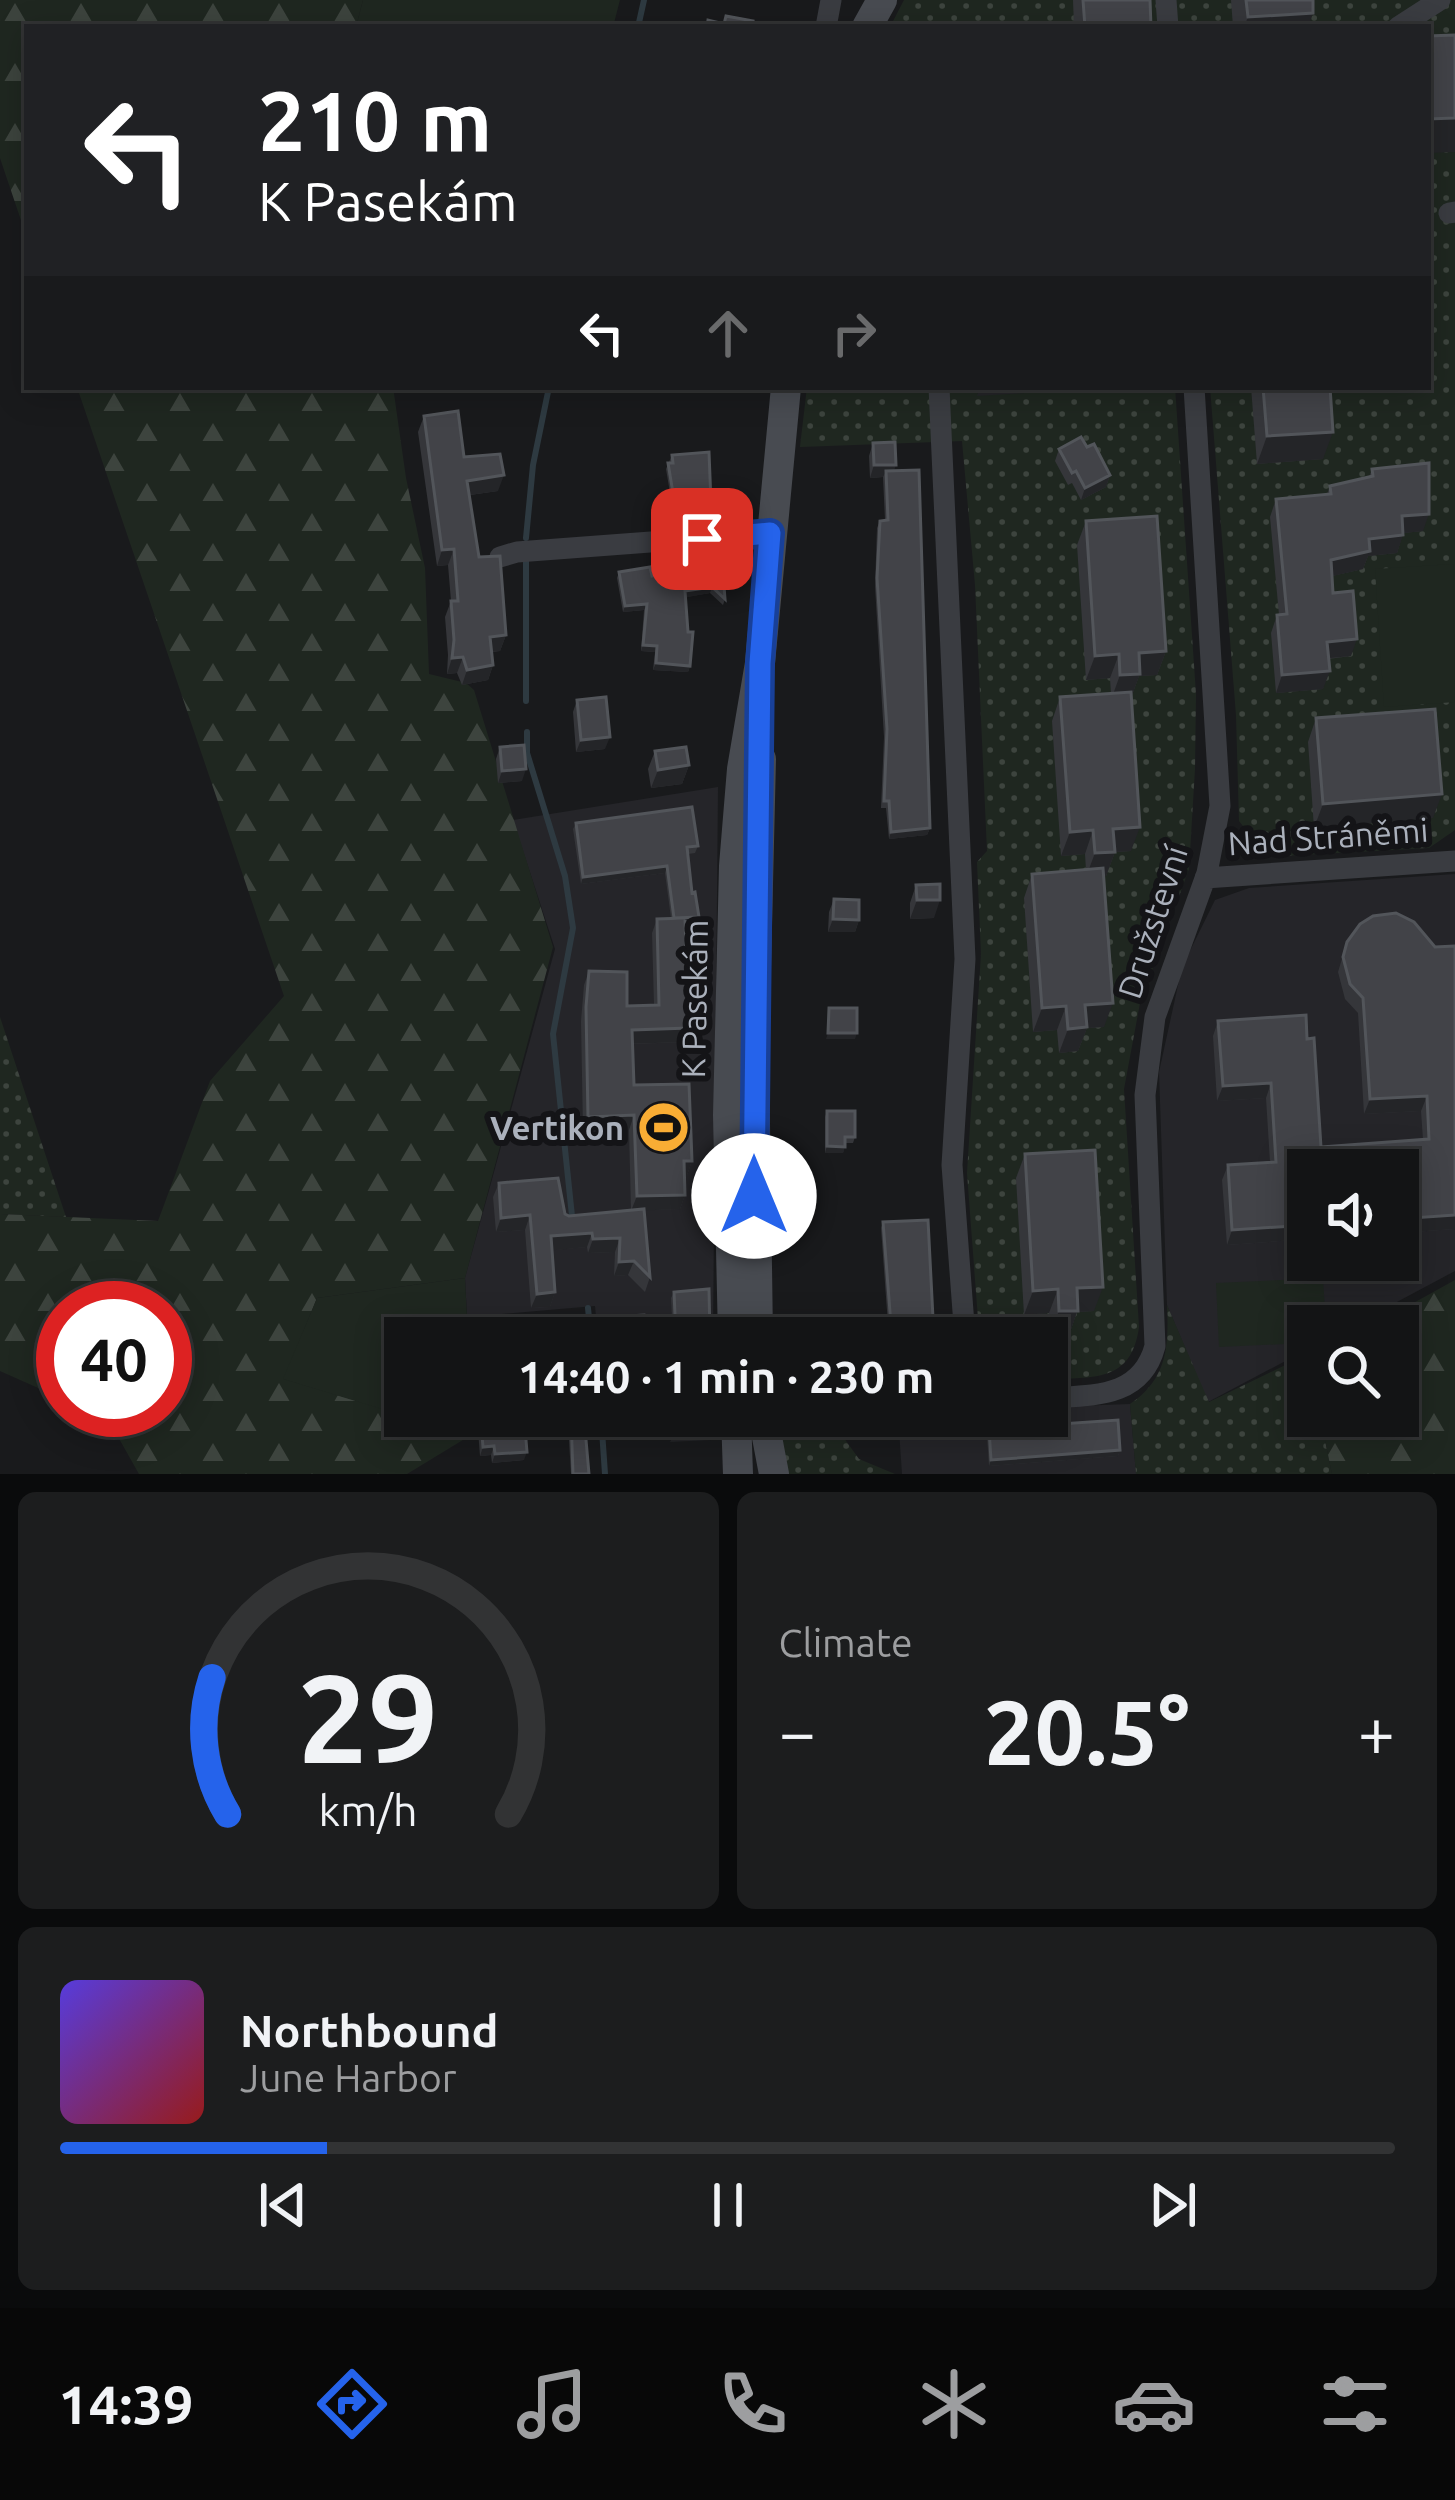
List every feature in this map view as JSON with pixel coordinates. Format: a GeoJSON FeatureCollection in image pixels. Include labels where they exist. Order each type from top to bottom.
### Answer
{"type":"FeatureCollection","features":[{"type":"Feature","properties":{"kind":"street"},"geometry":{"type":"LineString","coordinates":[[1403,24],[1440,0]]}},
{"type":"Feature","properties":{"kind":"street","name":"K Pasekám"},"geometry":{"type":"LineString","coordinates":[[758,1317],[754,1051],[760,663],[786,390]]}},
{"type":"Feature","properties":{"kind":"street"},"geometry":{"type":"LineString","coordinates":[[939,390],[964,959],[952,1165],[963,1317]]}},
{"type":"Feature","properties":{"kind":"street","name":"Družstevní"},"geometry":{"type":"LineString","coordinates":[[1068,1396],[1119,1390],[1144,1372],[1154,1354],[1145,1095],[1155,1017],[1205,878],[1220,806],[1194,390]]}},
{"type":"Feature","properties":{"kind":"street"},"geometry":{"type":"LineString","coordinates":[[500,557],[770,533]]}},
{"type":"Feature","properties":{"kind":"street","name":"K Pasekám"},"geometry":{"type":"LineString","coordinates":[[732,1317],[728,1128],[732,915],[742,769],[760,663]]}},
{"type":"Feature","properties":{"kind":"street","name":"Nad Stráněmi"},"geometry":{"type":"LineString","coordinates":[[1205,878],[1455,861]]}},
{"type":"Feature","properties":{"kind":"street"},"geometry":{"type":"LineString","coordinates":[[737,1437],[738,1474]]}},
{"type":"Feature","properties":{"kind":"street"},"geometry":{"type":"LineString","coordinates":[[767,1437],[774,1474]]}},
{"type":"Feature","properties":{"kind":"shaded area"},"geometry":{"type":"Polygon","coordinates":[[[718,787],[713,1317],[596,1317],[595,1306],[467,1317],[465,1278],[555,949],[513,820],[718,787]]]}},
{"type":"Feature","properties":{"kind":"shaded area"},"geometry":{"type":"Polygon","coordinates":[[[1455,874],[1455,1271],[1391,1305],[1287,1305],[1287,1360],[1208,1402],[1167,1305],[1159,1072],[1182,967],[1215,900],[1249,888],[1455,874]]]}},
{"type":"Feature","properties":{"kind":"shaded area"},"geometry":{"type":"Polygon","coordinates":[[[1130,1404],[1136,1474],[902,1474],[899,1437],[1068,1437],[1068,1406],[1130,1404]]]}},
{"type":"Feature","properties":{"kind":"green space"},"geometry":{"type":"Polygon","coordinates":[[[0,0],[363,0],[357,24],[24,24],[24,229],[0,158],[0,0]]]}},
{"type":"Feature","properties":{"kind":"green space"},"geometry":{"type":"Polygon","coordinates":[[[363,0],[620,0],[614,24],[357,24],[363,0]]]}},
{"type":"Feature","properties":{"kind":"green space"},"geometry":{"type":"Polygon","coordinates":[[[904,0],[1455,0],[1455,830],[1429,848],[1282,856],[1255,841],[1239,821],[1236,715],[1210,390],[1431,390],[1431,24],[892,24],[904,0]]]}},
{"type":"Feature","properties":{"kind":"green space"},"geometry":{"type":"Polygon","coordinates":[[[78,390],[393,390],[425,568],[429,674],[466,683],[474,690],[553,947],[465,1278],[317,1298],[284,1379],[384,1409],[384,1437],[468,1437],[407,1474],[139,1474],[118,1437],[192,1437],[192,1281],[36,1281],[36,1387],[0,1371],[0,1214],[158,1221],[210,1081],[284,996],[78,390]]]}},
{"type":"Feature","properties":{"kind":"green space"},"geometry":{"type":"Polygon","coordinates":[[[807,390],[1175,390],[1196,694],[1189,869],[1140,1003],[1124,1089],[1139,1327],[1128,1359],[1119,1368],[1094,1377],[1068,1379],[1068,1317],[978,1317],[967,1173],[981,954],[977,862],[987,851],[975,585],[962,441],[800,447],[807,390]]]}},
{"type":"Feature","properties":{"kind":"green space"},"geometry":{"type":"Polygon","coordinates":[[[1453,564],[1455,702],[1384,707],[1375,569],[1453,564]]]}},
{"type":"Feature","properties":{"kind":"green space"},"geometry":{"type":"Polygon","coordinates":[[[0,1017],[66,1217],[0,1214],[0,1017]]]}},
{"type":"Feature","properties":{"kind":"green space"},"geometry":{"type":"Polygon","coordinates":[[[465,1278],[467,1317],[384,1317],[384,1410],[283,1379],[317,1298],[465,1278]]]}},
{"type":"Feature","properties":{"kind":"green space"},"geometry":{"type":"Polygon","coordinates":[[[1455,1280],[1455,1474],[1332,1474],[1324,1437],[1419,1437],[1419,1305],[1410,1305],[1455,1280]]]}},
{"type":"Feature","properties":{"kind":"green space"},"geometry":{"type":"Polygon","coordinates":[[[1323,1281],[1325,1305],[1287,1305],[1287,1344],[1219,1347],[1216,1283],[1323,1281]]]}},
{"type":"Feature","properties":{"kind":"green space"},"geometry":{"type":"Polygon","coordinates":[[[1167,1305],[1209,1402],[1287,1364],[1287,1437],[1324,1437],[1332,1474],[1136,1474],[1130,1404],[1158,1373],[1167,1335],[1167,1305]]]}},
{"type":"Feature","properties":{"kind":"green space"},"geometry":{"type":"Polygon","coordinates":[[[779,1437],[843,1437],[859,1459],[895,1474],[786,1474],[779,1437]]]}},
{"type":"Feature","properties":{"kind":"building"},"geometry":{"type":"Polygon","coordinates":[[[1083,0],[1150,0],[1151,24],[1085,24],[1083,0]]]}},
{"type":"Feature","properties":{"kind":"building"},"geometry":{"type":"Polygon","coordinates":[[[1246,0],[1313,0],[1313,13],[1248,17],[1246,0]]]}},
{"type":"Feature","properties":{"kind":"building"},"geometry":{"type":"Polygon","coordinates":[[[726,16],[753,21],[752,24],[724,24],[726,16]]]}},
{"type":"Feature","properties":{"kind":"building"},"geometry":{"type":"Polygon","coordinates":[[[1455,35],[1455,118],[1431,119],[1431,36],[1455,35]]]}},
{"type":"Feature","properties":{"kind":"building"},"geometry":{"type":"Polygon","coordinates":[[[1263,390],[1330,390],[1333,432],[1267,436],[1263,390]]]}},
{"type":"Feature","properties":{"kind":"building"},"geometry":{"type":"Polygon","coordinates":[[[458,411],[464,457],[500,454],[504,475],[467,481],[479,557],[500,556],[506,635],[490,637],[493,665],[467,670],[463,657],[452,658],[451,601],[458,601],[454,549],[442,550],[424,416],[458,411]]]}},
{"type":"Feature","properties":{"kind":"building"},"geometry":{"type":"Polygon","coordinates":[[[1081,437],[1087,447],[1094,444],[1110,475],[1085,488],[1059,449],[1081,437]]]}},
{"type":"Feature","properties":{"kind":"building"},"geometry":{"type":"Polygon","coordinates":[[[895,442],[896,465],[874,465],[873,443],[895,442]]]}},
{"type":"Feature","properties":{"kind":"building"},"geometry":{"type":"Polygon","coordinates":[[[709,452],[711,503],[682,519],[668,463],[673,463],[672,455],[709,452]]]}},
{"type":"Feature","properties":{"kind":"building"},"geometry":{"type":"Polygon","coordinates":[[[1429,463],[1429,514],[1402,516],[1403,535],[1369,539],[1370,551],[1331,560],[1333,593],[1353,591],[1357,639],[1327,642],[1330,671],[1282,675],[1277,615],[1287,614],[1276,499],[1331,494],[1330,486],[1373,476],[1372,469],[1429,463]]]}},
{"type":"Feature","properties":{"kind":"building"},"geometry":{"type":"Polygon","coordinates":[[[919,470],[930,828],[891,832],[889,801],[884,801],[887,729],[877,578],[880,521],[888,520],[886,471],[919,470]]]}},
{"type":"Feature","properties":{"kind":"building"},"geometry":{"type":"Polygon","coordinates":[[[1157,516],[1166,651],[1139,653],[1140,674],[1120,675],[1119,654],[1095,656],[1086,521],[1157,516]]]}},
{"type":"Feature","properties":{"kind":"building"},"geometry":{"type":"Polygon","coordinates":[[[721,546],[725,599],[712,587],[685,591],[688,632],[693,632],[690,666],[656,663],[657,646],[643,645],[647,604],[625,606],[619,572],[650,567],[652,576],[690,569],[686,548],[721,546]]]}},
{"type":"Feature","properties":{"kind":"building"},"geometry":{"type":"Polygon","coordinates":[[[1131,692],[1140,827],[1113,829],[1115,852],[1095,853],[1093,830],[1070,832],[1060,697],[1131,692]]]}},
{"type":"Feature","properties":{"kind":"building"},"geometry":{"type":"Polygon","coordinates":[[[606,697],[610,737],[581,740],[577,700],[606,697]]]}},
{"type":"Feature","properties":{"kind":"building"},"geometry":{"type":"Polygon","coordinates":[[[1435,709],[1442,794],[1323,804],[1316,718],[1435,709]]]}},
{"type":"Feature","properties":{"kind":"building"},"geometry":{"type":"Polygon","coordinates":[[[524,745],[526,769],[502,771],[500,747],[524,745]]]}},
{"type":"Feature","properties":{"kind":"building"},"geometry":{"type":"Polygon","coordinates":[[[686,747],[689,765],[658,770],[655,751],[686,747]]]}},
{"type":"Feature","properties":{"kind":"building"},"geometry":{"type":"Polygon","coordinates":[[[692,807],[698,846],[687,847],[699,917],[674,918],[667,866],[583,877],[576,823],[692,807]]]}},
{"type":"Feature","properties":{"kind":"building"},"geometry":{"type":"Polygon","coordinates":[[[1103,868],[1113,1003],[1085,1005],[1087,1027],[1068,1029],[1066,1006],[1042,1008],[1032,874],[1103,868]]]}},
{"type":"Feature","properties":{"kind":"building"},"geometry":{"type":"Polygon","coordinates":[[[940,884],[940,900],[917,900],[916,885],[940,884]]]}},
{"type":"Feature","properties":{"kind":"building"},"geometry":{"type":"Polygon","coordinates":[[[834,899],[859,900],[859,920],[833,919],[834,899]]]}},
{"type":"Feature","properties":{"kind":"building"},"geometry":{"type":"Polygon","coordinates":[[[1396,913],[1414,922],[1435,947],[1455,946],[1455,1215],[1419,1218],[1419,1149],[1287,1149],[1287,1226],[1232,1230],[1228,1165],[1276,1162],[1271,1083],[1223,1086],[1218,1021],[1306,1015],[1307,1039],[1314,1038],[1321,1147],[1429,1139],[1427,1096],[1370,1099],[1363,998],[1350,984],[1343,957],[1360,924],[1373,916],[1396,913]]]}},
{"type":"Feature","properties":{"kind":"building"},"geometry":{"type":"Polygon","coordinates":[[[685,918],[688,1028],[632,1030],[634,1085],[689,1084],[692,1161],[684,1161],[685,1195],[637,1196],[634,1115],[588,1117],[589,971],[627,972],[627,1006],[659,1005],[657,919],[685,918]]]}},
{"type":"Feature","properties":{"kind":"building"},"geometry":{"type":"Polygon","coordinates":[[[829,1008],[857,1008],[857,1033],[828,1033],[829,1008]]]}},
{"type":"Feature","properties":{"kind":"building"},"geometry":{"type":"Polygon","coordinates":[[[827,1111],[855,1111],[855,1137],[845,1137],[845,1147],[827,1146],[827,1111]]]}},
{"type":"Feature","properties":{"kind":"building"},"geometry":{"type":"Polygon","coordinates":[[[1095,1150],[1103,1287],[1077,1288],[1078,1311],[1059,1311],[1058,1289],[1033,1291],[1025,1154],[1095,1150]]]}},
{"type":"Feature","properties":{"kind":"building"},"geometry":{"type":"Polygon","coordinates":[[[558,1178],[569,1216],[644,1209],[650,1277],[634,1261],[619,1262],[620,1238],[593,1239],[592,1233],[551,1236],[555,1292],[537,1294],[530,1215],[501,1218],[499,1183],[558,1178]]]}},
{"type":"Feature","properties":{"kind":"building"},"geometry":{"type":"Polygon","coordinates":[[[928,1220],[933,1317],[890,1317],[883,1222],[928,1220]]]}},
{"type":"Feature","properties":{"kind":"building"},"geometry":{"type":"Polygon","coordinates":[[[709,1289],[710,1317],[675,1317],[674,1292],[709,1289]]]}},
{"type":"Feature","properties":{"kind":"building"},"geometry":{"type":"Polygon","coordinates":[[[1118,1420],[1120,1450],[991,1460],[990,1437],[1068,1437],[1068,1423],[1118,1420]]]}},
{"type":"Feature","properties":{"kind":"building"},"geometry":{"type":"Polygon","coordinates":[[[482,1437],[526,1437],[527,1452],[495,1454],[494,1446],[483,1447],[482,1437]]]}},
{"type":"Feature","properties":{"kind":"building"},"geometry":{"type":"Polygon","coordinates":[[[572,1437],[586,1437],[589,1474],[573,1474],[572,1437]]]}},
{"type":"Feature","properties":{"kind":"waterway"},"geometry":{"type":"LineString","coordinates":[[639,24],[644,0]]}},
{"type":"Feature","properties":{"kind":"waterway"},"geometry":{"type":"LineString","coordinates":[[526,538],[533,465],[548,390]]}},
{"type":"Feature","properties":{"kind":"waterway"},"geometry":{"type":"LineString","coordinates":[[526,556],[526,701]]}},
{"type":"Feature","properties":{"kind":"waterway"},"geometry":{"type":"LineString","coordinates":[[527,732],[527,753],[565,876],[573,928],[553,1034],[572,1216]]}},
{"type":"Feature","properties":{"kind":"waterway"},"geometry":{"type":"LineString","coordinates":[[588,1308],[589,1317]]}},
{"type":"Feature","properties":{"kind":"waterway"},"geometry":{"type":"LineString","coordinates":[[602,1437],[605,1474]]}},
{"type":"Feature","properties":{"kind":"place","name":"Vertikon"},"geometry":{"type":"Point","coordinates":[663,1127]}},
{"type":"Feature","properties":{"kind":"route"},"geometry":{"type":"LineString","coordinates":[[702,539],[770,533],[760,663],[754,1196]]}}]}
